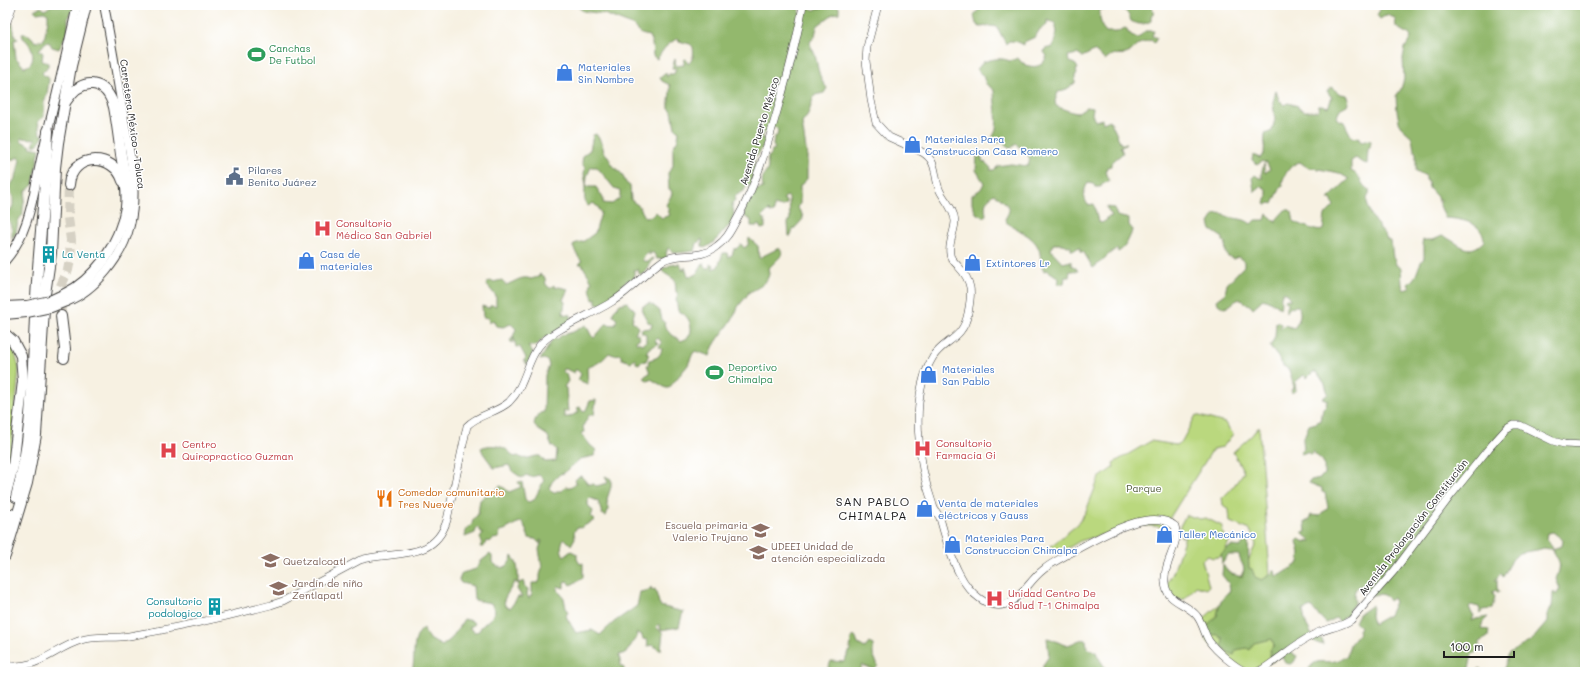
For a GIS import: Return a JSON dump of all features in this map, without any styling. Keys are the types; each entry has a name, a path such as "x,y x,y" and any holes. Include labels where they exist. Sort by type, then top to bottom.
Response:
{"highway":[{"path":"5,556 27,483 36,435 45,294 51,253 55,168 63,106 86,5"},
{"path":"5,307 27,309 50,301 65,298 71,291 90,276 111,250 122,223 126,206 126,188 111,96 105,88 98,85 89,84 80,86 71,92 63,106"},
{"path":"5,533 21,478 27,442 39,252 46,186 48,131"},
{"path":"69,185 72,172 79,165 89,161 100,160 109,163 117,169 126,188"},
{"path":"61,316 65,349 64,358"},
{"path":"5,334 12,341 21,356 23,381 13,466 5,497"}],"main road":[{"path":"5,27 13,5"},
{"path":"5,261 22,234 31,208 77,5"},
{"name":"Carretera México - Toluca","path":"65,298 74,298 90,287 104,273 118,254 130,225 133,206 133,180 128,145 104,5"},
{"name":"Avenida Puerto México","path":"5,665 16,667 33,664 69,645 91,637 127,636 271,605 283,601 360,560 372,556 411,553 426,547 433,542 440,534 447,520 467,426 478,418 504,405 511,399 520,386 531,360 540,345 566,327 613,301 662,261 706,253 711,251 726,238 745,205 758,174 798,37 803,5"},
{"path":"878,5 867,47 866,61 871,100 876,123 889,137 926,154 933,162 939,190 953,212 955,219 949,248 950,257 967,276 970,287 971,296 968,314 963,330 933,357 925,375 920,398 920,446 928,489 933,508 937,511 940,518 960,575 978,598 995,606 1004,605 1018,596 1044,569 1085,545 1134,523 1149,520 1165,520 1175,526 1177,533 1166,567 1164,581 1167,593 1174,601 1187,608 1197,616 1210,642 1239,669 1247,672"},
{"path":"5,315 27,309"},
{"name":"Avenida Prolongación Constitución","path":"1258,672 1292,647 1314,634 1342,625 1351,620 1394,571 1489,448 1509,427 1520,424 1564,444 1585,444"}],"green space":[{"path":"52,5 76,5 68,17 68,31 59,49 52,47 50,43 46,42 39,50 43,53 42,61 48,63 48,66 42,73 49,79 47,95 44,102 44,117 38,121 40,134 44,135 37,145 33,145 36,139 21,138 21,141 31,146 30,147 40,149 33,185 26,191 23,215 20,217 16,233 12,238 12,230 8,218 5,217 5,208 11,210 13,205 13,198 9,187 16,177 20,160 18,157 9,160 11,145 9,134 5,136 5,33 10,29 12,21 15,36 18,39 14,40 16,58 24,67 29,65 33,58 31,49 29,44 23,38 22,34 27,34 33,38 35,42 44,40 48,14 44,12 37,13 34,10 41,7 45,10"},
{"path":"576,5 798,5 800,14 803,14 809,7 814,10 829,5 837,5 839,7 839,13 833,14 817,26 815,36 810,42 811,49 813,49 815,54 819,74 827,88 824,93 815,95 808,115 802,123 807,156 807,179 800,186 800,204 797,207 802,214 803,219 793,230 791,236 789,236 789,198 787,196 783,199 787,204 782,207 774,205 774,212 770,213 769,210 762,217 765,219 765,228 761,229 759,225 751,226 751,220 744,216 745,203 750,201 752,187 756,190 763,188 762,180 768,167 768,157 771,155 772,150 775,149 773,145 774,137 777,136 778,130 775,127 765,131 762,137 767,140 757,156 752,156 751,163 753,165 755,159 755,165 752,185 749,185 748,187 746,186 744,191 735,196 735,200 732,203 734,214 732,223 716,240 704,248 702,246 702,239 697,243 695,251 676,253 668,248 666,254 668,258 657,259 653,252 649,255 649,250 642,260 647,262 652,258 654,259 651,261 644,274 639,274 638,269 634,270 634,282 628,280 622,285 625,289 605,303 603,302 601,305 596,303 596,298 593,300 590,288 592,282 582,264 579,264 582,261 573,247 574,244 584,241 595,233 601,213 598,207 593,203 588,206 586,204 585,186 596,187 603,198 603,203 612,204 620,198 620,190 614,188 597,167 591,167 587,176 586,185 584,174 585,168 582,163 583,155 590,150 593,135 596,134 602,143 604,153 608,156 612,165 622,174 626,183 630,186 631,200 639,206 645,217 652,216 656,212 662,218 670,215 668,211 670,210 666,205 672,194 671,190 669,189 668,173 673,166 673,147 678,139 679,131 675,128 672,111 669,108 670,85 662,81 660,78 666,73 667,77 669,74 674,74 676,68 672,68 675,59 676,66 684,65 684,60 686,59 688,64 693,56 693,47 690,44 679,41 678,38 666,47 657,59 653,56 652,43 649,36 641,34 632,25 604,14 583,11"},
{"path":"983,5 1152,5 1153,7 1151,8 1154,12 1151,16 1151,21 1143,24 1131,21 1125,11 1114,6 1112,8 1105,6 1106,9 1101,9 1099,13 1102,27 1106,32 1117,32 1125,28 1131,36 1138,38 1145,31 1154,31 1152,36 1157,38 1154,43 1151,40 1142,43 1126,54 1113,55 1105,60 1094,51 1082,57 1077,54 1068,56 1069,61 1076,65 1078,69 1076,70 1077,74 1075,75 1075,83 1064,91 1058,92 1055,101 1056,106 1077,113 1086,107 1093,108 1092,114 1095,121 1102,119 1103,123 1110,120 1121,144 1126,144 1124,146 1120,146 1123,153 1111,163 1111,166 1107,167 1106,171 1109,181 1100,187 1096,187 1093,184 1088,183 1084,191 1085,200 1088,205 1094,204 1098,222 1102,223 1108,219 1106,218 1112,216 1106,207 1114,208 1117,216 1129,219 1129,225 1133,230 1123,248 1118,252 1117,249 1108,255 1093,268 1083,251 1081,253 1080,248 1071,250 1071,247 1062,244 1053,244 1051,250 1063,263 1071,261 1071,265 1078,271 1070,271 1069,277 1065,277 1064,283 1058,285 1059,278 1047,270 1044,271 1036,243 1006,222 1005,219 1009,212 1009,208 1003,201 994,194 986,202 986,215 983,217 976,213 972,204 972,195 981,189 984,183 976,170 977,156 974,154 982,157 982,161 991,168 990,170 994,170 998,166 1011,164 1028,166 1030,159 1026,152 1016,144 1010,149 1002,141 996,143 991,141 996,131 994,90 986,84 983,76 976,69 983,62 996,59 1010,61 1018,58 1025,65 1038,66 1047,56 1044,52 1045,49 1053,47 1057,32 1055,23 1047,20 1047,25 1040,29 1035,37 1024,42 1024,45 1012,41 1009,41 1006,44 997,27 980,27 976,24 974,15"},
{"path":"1378,5 1585,5 1585,672 1503,672 1509,653 1531,641 1548,621 1548,613 1552,607 1553,593 1554,592 1556,595 1560,589 1556,579 1559,570 1559,563 1552,549 1562,546 1563,540 1553,532 1547,533 1546,539 1553,547 1550,549 1544,548 1519,553 1512,560 1503,577 1501,573 1495,580 1497,580 1497,588 1499,591 1498,593 1496,590 1492,592 1495,597 1492,609 1483,610 1481,614 1479,607 1471,605 1469,607 1474,615 1472,621 1488,617 1483,622 1481,629 1489,630 1488,637 1480,642 1478,650 1472,654 1469,669 1475,671 1480,668 1481,672 1307,672 1316,662 1330,662 1340,660 1347,656 1350,644 1359,633 1358,630 1360,627 1355,622 1359,614 1372,605 1371,616 1373,624 1389,615 1395,602 1393,598 1389,601 1382,595 1372,595 1363,585 1356,589 1354,594 1355,602 1349,610 1348,615 1343,618 1341,623 1336,618 1326,623 1311,607 1303,610 1305,622 1313,637 1322,639 1323,645 1313,640 1303,640 1289,652 1297,656 1294,662 1290,664 1285,663 1282,657 1270,656 1270,650 1274,645 1272,639 1254,643 1249,650 1247,648 1236,650 1234,655 1222,648 1223,638 1219,637 1220,635 1204,634 1207,626 1217,616 1219,605 1230,591 1229,584 1222,575 1223,565 1232,574 1242,577 1244,570 1239,555 1228,555 1222,564 1221,554 1231,546 1240,547 1245,541 1248,541 1249,568 1252,569 1255,577 1262,580 1274,571 1276,576 1281,575 1299,563 1300,553 1297,541 1299,539 1306,542 1311,541 1302,533 1306,532 1305,522 1309,520 1311,515 1320,516 1328,507 1325,493 1322,492 1322,488 1309,483 1311,480 1320,478 1324,474 1324,465 1322,460 1312,451 1311,455 1307,452 1301,454 1301,451 1304,449 1303,440 1309,425 1321,421 1323,408 1327,405 1326,402 1328,401 1323,398 1328,394 1325,384 1317,372 1313,372 1307,378 1304,375 1295,382 1296,390 1292,393 1291,390 1294,387 1289,370 1281,364 1278,357 1270,347 1275,337 1276,322 1281,324 1280,329 1284,325 1294,328 1299,320 1300,314 1298,306 1293,308 1291,307 1286,312 1286,306 1289,304 1285,301 1286,299 1290,300 1288,294 1283,292 1281,296 1280,308 1263,299 1253,308 1246,304 1242,299 1239,299 1224,308 1218,304 1217,300 1225,294 1227,284 1244,266 1244,261 1238,257 1234,259 1228,257 1223,238 1211,230 1209,223 1215,214 1222,213 1229,217 1244,220 1251,224 1255,220 1265,220 1267,214 1276,223 1276,220 1285,210 1290,210 1292,212 1294,222 1320,231 1323,230 1325,215 1334,206 1331,199 1328,199 1349,179 1339,173 1309,168 1300,162 1290,167 1286,173 1282,183 1284,185 1281,186 1273,204 1265,204 1267,190 1262,186 1255,192 1252,178 1255,175 1259,178 1263,178 1261,175 1264,164 1265,173 1270,169 1266,162 1265,163 1262,161 1257,165 1252,160 1253,155 1260,158 1264,154 1265,134 1272,131 1275,119 1273,102 1276,91 1279,100 1284,105 1288,103 1298,106 1298,108 1304,111 1317,111 1320,108 1318,106 1322,105 1328,107 1332,98 1327,91 1332,87 1341,94 1347,95 1349,99 1347,105 1340,110 1337,119 1344,122 1352,138 1359,137 1359,140 1362,142 1368,140 1371,141 1368,149 1367,164 1356,158 1351,161 1351,171 1357,175 1369,190 1367,201 1369,209 1375,223 1380,228 1387,240 1391,241 1393,258 1396,265 1401,268 1402,285 1404,290 1410,288 1408,284 1412,281 1424,258 1424,246 1422,245 1423,240 1433,240 1442,236 1468,249 1473,249 1484,241 1480,230 1470,223 1458,219 1445,218 1439,203 1442,201 1439,200 1438,202 1437,197 1429,188 1426,176 1416,171 1416,153 1414,150 1412,137 1400,126 1396,96 1401,89 1404,79 1403,58 1405,48 1411,38 1409,33 1406,33 1396,27 1395,18 1387,15 1386,17 1385,16 1380,19 1377,15 1380,10"},
{"path":"749,238 758,246 759,258 779,248 782,252 781,256 768,269 769,273 767,280 756,289 749,292 739,305 732,319 711,351 710,356 696,351 693,353 688,365 669,388 666,388 651,379 647,380 643,377 650,373 647,365 650,365 648,363 649,360 658,357 661,352 662,349 659,347 662,343 658,338 655,341 658,344 649,348 646,353 649,354 646,361 640,362 639,364 636,363 636,359 633,359 631,362 622,359 620,354 614,355 609,353 599,362 587,368 588,384 578,380 581,374 577,370 575,370 574,373 566,369 563,369 562,371 566,374 568,381 564,387 566,388 568,413 564,410 564,417 569,417 579,412 577,408 580,407 582,411 585,412 590,401 596,400 594,415 589,415 583,426 584,432 581,433 596,450 594,456 580,459 564,473 560,474 552,482 549,488 553,493 562,491 565,487 570,487 577,483 575,480 581,476 588,484 594,484 596,486 608,483 605,476 611,479 611,487 607,499 608,510 606,516 602,514 598,501 590,498 588,500 588,505 593,511 591,517 595,520 580,528 577,527 574,532 575,538 571,545 564,538 562,542 561,549 564,556 571,551 577,554 577,559 580,564 583,563 583,578 571,585 567,581 564,582 564,588 558,586 557,589 564,598 568,613 566,615 567,618 576,633 592,630 600,635 614,622 637,606 640,592 649,590 651,587 652,590 655,589 660,606 684,612 679,627 661,630 659,624 656,627 663,633 661,650 653,645 648,646 647,640 643,639 641,634 636,633 637,637 629,649 619,655 624,672 412,672 415,643 420,632 424,628 428,637 442,646 451,639 464,619 472,621 475,624 469,628 475,632 479,631 481,627 492,617 495,611 491,603 474,600 473,586 461,583 459,580 462,573 476,569 481,561 490,554 492,556 492,562 503,568 505,566 506,567 512,556 517,565 518,583 517,584 515,581 504,600 505,606 510,608 518,597 522,597 517,589 519,583 524,581 524,586 528,589 527,595 529,598 532,594 532,583 538,583 540,580 542,568 539,549 542,541 540,540 540,544 535,539 529,538 523,522 517,523 500,531 499,538 493,539 490,542 486,541 484,547 480,547 482,542 480,538 483,534 477,527 475,533 465,537 466,530 478,514 480,500 484,496 491,494 500,486 509,492 521,487 518,482 522,482 525,499 528,502 534,500 544,480 539,475 531,477 526,475 522,478 512,471 509,465 494,468 481,448 487,446 498,446 504,448 514,457 518,456 521,458 526,458 540,456 545,462 556,461 557,450 551,445 548,436 537,429 534,424 540,413 544,412 545,375 549,366 545,359 540,360 553,339 545,337 536,346 528,346 533,353 527,365 525,361 523,361 526,358 520,347 516,347 514,338 512,343 510,341 516,329 511,324 503,327 496,326 493,320 489,323 488,318 483,317 482,306 489,308 491,305 496,306 496,296 486,284 490,281 493,282 502,280 506,285 522,278 531,279 538,277 540,274 545,278 546,285 550,288 554,285 555,288 559,287 568,289 563,300 565,302 563,314 571,315 571,322 556,332 554,338 556,340 562,335 573,332 586,325 594,338 606,324 615,325 617,319 613,315 614,310 620,304 627,302 635,310 632,321 638,328 635,333 639,335 640,338 636,341 637,344 639,342 641,344 646,342 646,334 641,332 641,329 651,328 652,324 648,322 642,311 643,306 650,303 660,311 662,320 665,322 664,325 671,334 681,341 688,337 691,332 691,325 687,317 678,311 676,299 678,294 676,292 675,280 663,272 662,269 678,263 683,271 685,267 688,276 696,275 703,263 705,268 710,268 710,264 714,265 712,269 718,267 723,253 727,253 728,257 732,255 734,249 741,244 744,248 748,245"},
{"path":"5,338 13,346 19,368 11,458 5,484"},
{"name":"Parque","path":"1196,415 1225,423 1233,434 1223,447 1213,449 1164,527 1137,525 1080,541 1065,550 1052,550 1051,546 1078,524 1086,511 1099,478 1114,467 1113,463 1151,441 1176,445 1182,441"},
{"path":"1259,426 1274,628 1274,661 1245,672 1238,672 1207,641 1201,623 1203,619 1222,602 1240,578 1256,544 1250,530 1230,522 1229,510 1223,505 1222,498 1244,472 1233,452 1252,435"},
{"path":"1186,515 1200,519 1206,518 1222,526 1223,535 1230,539 1223,556 1213,558 1208,556 1202,560 1209,586 1206,589 1196,586 1185,599 1172,600 1166,585 1173,573 1185,536 1181,537 1180,526"},
{"path":"855,636 858,644 865,648 869,643 873,645 873,654 878,666 874,670 862,665 860,671 862,672 827,672 831,661 844,662 850,650 851,638"},
{"path":"1047,638 1066,645 1080,640 1086,640 1087,648 1096,652 1105,669 1111,672 1043,672 1043,665 1049,656"}],"tunnel":[{"path":"61,316 60,288 68,270 70,260 71,240 68,218 69,185"}],"place":[{"name":"Canchas De Futbol","path":"256,54"},
{"name":"Materiales Sin Nombre","path":"565,73"},
{"name":"Materiales Para Construccion Casa Romero","path":"912,145"},
{"name":"Pilares Benito Juárez","path":"235,176"},
{"name":"Consultorio Médico San Gabriel","path":"323,229"},
{"name":"La Venta","path":"49,254"},
{"name":"Casa de materiales","path":"307,260"},
{"name":"Extintores Lr","path":"973,263"},
{"name":"Deportivo Chimalpa","path":"715,373"},
{"name":"Materiales San Pablo","path":"929,375"},
{"name":"Consultorio Farmacia Gi","path":"923,449"},
{"name":"Centro Quiropractico Guzman","path":"169,450"},
{"name":"Comedor comunitario Tres Nueve","path":"385,498"},
{"name":"Venta de materiales eléctricos y Gauss","path":"925,509"},
{"name":"Escuela primaria Valerio Trujano","path":"761,531"},
{"name":"Taller Mecánico","path":"1165,534"},
{"name":"Materiales Para Construccion Chimalpa","path":"952,544"},
{"name":"UDEEI Unidad de atención especializada","path":"758,552"},
{"name":"Quetzalcoatl","path":"270,561"},
{"name":"Jardín de niño Zentlapatl","path":"279,589"},
{"name":"Unidad Centro De Salud T-1 Chimalpa","path":"995,599"},
{"name":"Consultorio podologico","path":"215,607"}],"district":[{"name":"SAN PABLO CHIMALPA","path":"873,508"}]}
